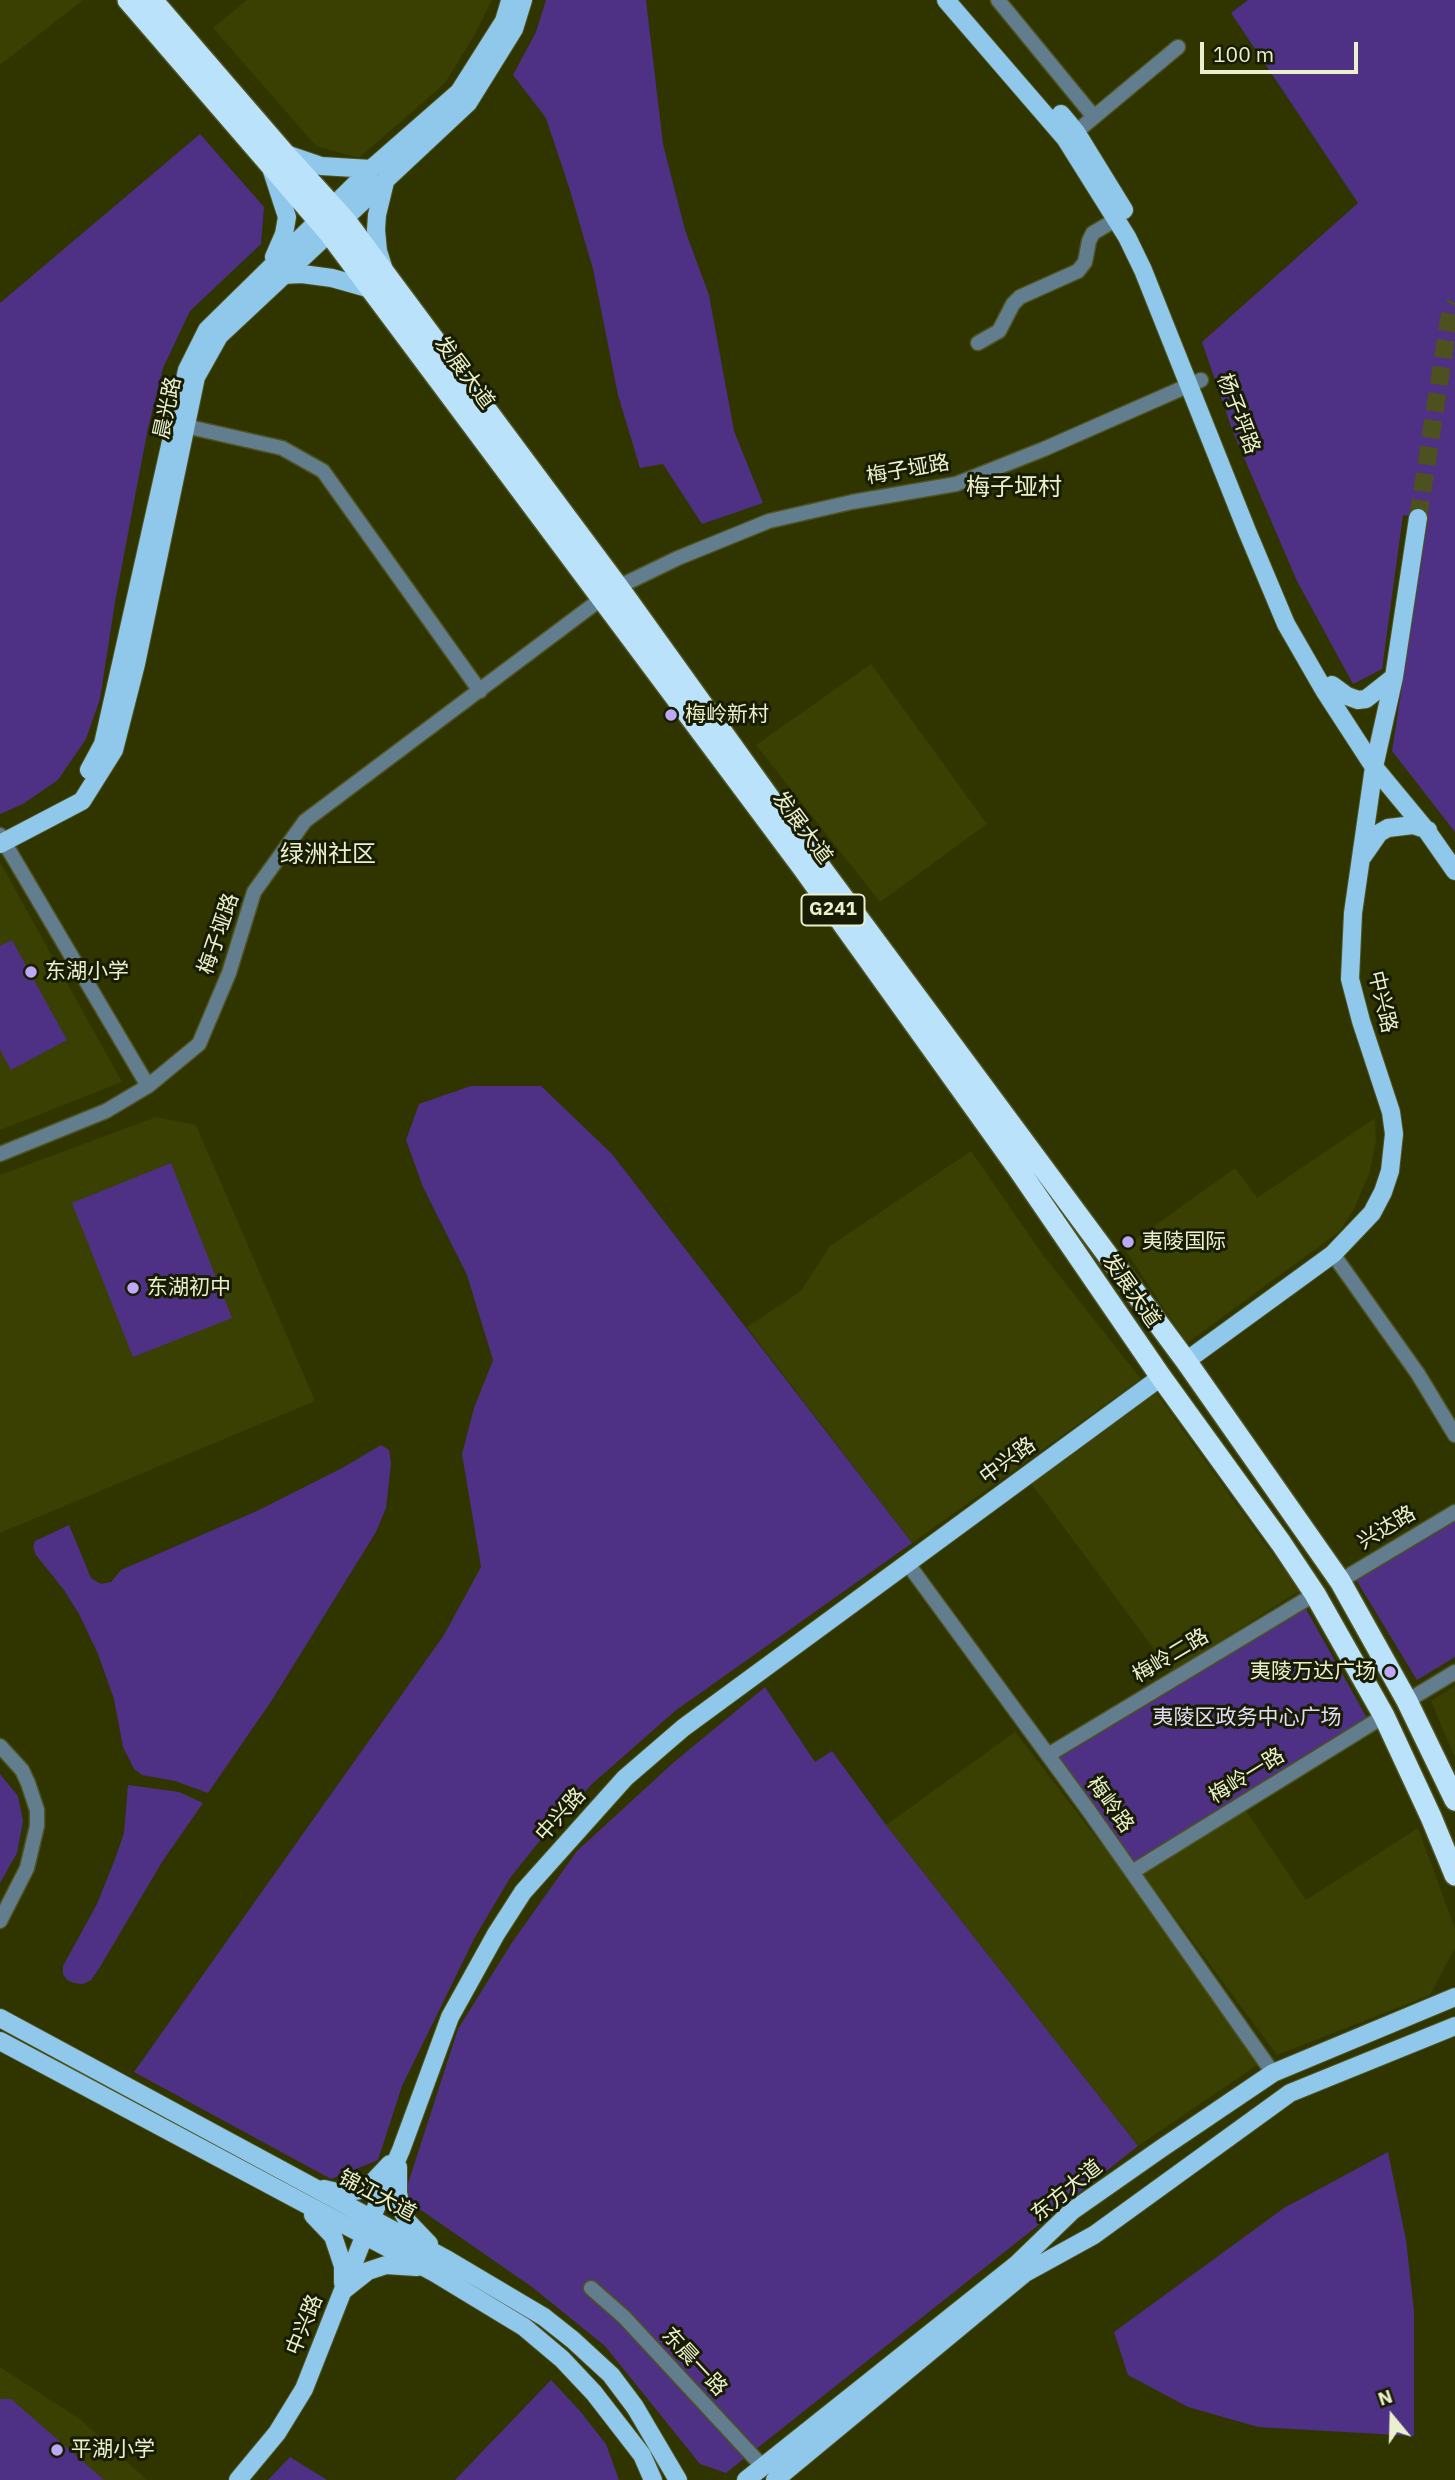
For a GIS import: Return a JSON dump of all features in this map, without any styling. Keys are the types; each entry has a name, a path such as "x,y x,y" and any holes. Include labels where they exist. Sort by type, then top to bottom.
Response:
{"highway":[{"name":"发展大道","path":"128,0 331,220 610,593 773,803 1186,1361 1340,1581 1407,1701 1455,1800"},
{"name":"发展大道","path":"152,0 276,159"},
{"name":"发展大道","path":"610,593 1017,1167 1161,1377 1282,1543 1315,1594 1384,1716 1455,1875"}],"main road":[{"name":"晨光路","path":"331,220 371,169 459,92 504,21 510,0"},
{"name":"晨光路","path":"1,838 82,801 114,750 136,664 180,425 196,377 219,336 275,272 331,220 385,182 468,103 514,29 523,0"},
{"path":"946,0 1065,138 1117,219 1196,382 1247,531 1286,624 1324,690 1376,760"},
{"name":"杨子坪路","path":"962,0 1076,132 1110,186 1154,266 1196,382 1294,617 1376,760 1455,856"},
{"path":"371,169 341,169 276,159 286,216 275,272 354,283 378,281 377,215 385,182"},
{"name":"中兴路","path":"1186,1361 1332,1254 1372,1213 1383,1192 1393,1154 1394,1134 1391,1112 1350,979 1353,913 1376,760 1394,677 1418,518"},
{"path":"1332,685 1347,696 1358,700 1366,699 1394,677"},
{"path":"1360,860 1379,832 1388,828 1413,825 1430,828"},
{"name":"杨子坪路","path":"1430,828 1455,871"},
{"name":"中兴路","path":"239,2480 277,2433 304,2389 401,2150 450,2017 496,1934 523,1892 625,1778 683,1728 1161,1377"},
{"path":"1427,2008 1455,1987"},
{"name":"东方大道","path":"746,2480 769,2473 1021,2268 1072,2211 1273,2073 1455,1997"},
{"path":"1021,2268 1280,2080 1455,2007"},
{"path":"1021,2268 1284,2087 1455,2017"},
{"name":"锦江大道","path":"0,2018 371,2219 441,2266 562,2359 594,2393 642,2455 653,2480"},
{"name":"东方大道","path":"1021,2268 1094,2235 1290,2094 1455,2026"},
{"path":"1429,2036 1455,2038"},
{"name":"锦江大道","path":"0,2041 364,2236 441,2266 544,2317 611,2375 635,2407 678,2480"},
{"path":"309,2186 341,2193 360,2190 385,2171 401,2150"},
{"path":"401,2150 397,2174 402,2211 441,2266"},
{"path":"298,2201 333,2236 343,2266 344,2290"},
{"path":"344,2290 368,2271 386,2265 441,2266"}],"street":[{"path":"998,0 1094,117"},
{"path":"1076,132 1178,47"},
{"path":"978,343 999,331 1013,304 1020,297 1077,271 1085,262 1093,233 1117,219"},
{"name":"梅子垭路","path":"0,1154 106,1111 148,1086 199,1044 229,973 254,892 305,821 610,593 678,558 769,521 852,502 956,484 1044,449 1196,382"},
{"path":"180,425 282,448 323,471 480,691"},
{"path":"1,838 148,1086"},
{"path":"1332,1254 1418,1374 1455,1435"},
{"name":"兴达路","path":"1340,1581 1455,1511"},
{"name":"梅岭路","path":"908,1564 1132,1872 1273,2073"},
{"name":"梅岭二路","path":"1048,1755 1315,1594"},
{"path":"1407,1701 1455,1672"},
{"name":"梅岭一路","path":"1132,1872 1384,1716"},
{"path":"0,1746 22,1770 37,1810 37,1826 27,1868 0,1921"},
{"name":"东晨一路","path":"591,2288 624,2317 769,2473"}],"shaded area":[{"path":"0,0 83,0 0,65"},
{"path":"247,0 492,0 445,83 359,158 316,146 213,28"},
{"path":"871,664 987,824 880,902 756,745"},
{"name":"东湖小学","path":"0,862 122,1082 0,1130"},
{"name":"东湖初中","path":"156,1117 196,1125 315,1401 0,1533 0,1175"},
{"path":"1375,1118 1376,1142 1369,1174 1354,1209 1340,1231 1187,1343 1124,1248 1235,1168 1257,1198"},
{"path":"971,1151 1043,1255 1141,1379 912,1543 747,1327 801,1291 830,1246"},
{"path":"1156,1393 1299,1591 1171,1672 1031,1483"},
{"name":"夷陵万达广场","path":"1455,1686 1455,1758 1431,1701"},
{"path":"1015,1732 1146,1902 1260,2063 1138,2146 886,1825"},
{"path":"1245,1809 1306,1900 1418,1828 1455,1929 1455,1948 1430,1995 1277,2055 1143,1874"},
{"name":"平湖小学","path":"0,2367 81,2420 147,2480 0,2480"}],"green space":[{"path":"546,0 646,0 663,144 685,230 709,295 734,431 763,503 702,524 663,464 640,468 618,395 593,269 569,187 546,118 513,75 536,32"},
{"path":"1248,0 1455,0 1455,832 1392,751 1428,518 1403,515 1382,669 1353,684 1297,581 1233,432 1202,342 1358,203 1231,13"},
{"path":"200,134 264,207 261,244 190,311 163,368 148,428 115,602 100,699 86,739 58,780 23,804 0,814 0,303"},
{"path":"12,940 67,1040 11,1070 0,1050 0,946"},
{"path":"471,1086 541,1086 612,1154 912,1543 675,1711 592,1784 550,1828 510,1878 475,1937 402,2086 378,2160 331,2179 134,2072 444,1635 481,1567 462,1454 474,1408 493,1360 467,1275 423,1187 406,1140 419,1104"},
{"path":"171,1163 232,1318 133,1357 72,1203"},
{"path":"381,1445 389,1450 391,1463 386,1508 376,1532 272,1700 208,1793 175,1781 142,1775 134,1769 123,1747 114,1699 98,1654 64,1590 36,1555 33,1547 35,1541 69,1525 91,1578 101,1584 111,1582 121,1570 257,1511"},
{"path":"1455,1518 1455,1657 1417,1680 1355,1578"},
{"name":"夷陵区政务中心广场","path":"1306,1609 1368,1720 1134,1863 1057,1759"},
{"path":"765,1687 815,1762 832,1751 886,1825 1138,2146 726,2473 700,2464 605,2346 532,2287 421,2210 402,2202 458,2029 511,1944 577,1851 673,1763"},
{"path":"0,1774 18,1796 23,1821 17,1853 0,1883"},
{"path":"128,1785 179,1792 203,1803 162,1862 91,1980 83,1984 74,1983 67,1980 63,1974 63,1966 97,1904 115,1859 124,1833"},
{"path":"1388,2152 1406,2240 1414,2312 1414,2436 1258,2427 1188,2407 1128,2375 1114,2332 1284,2208"},
{"path":"551,2380 606,2444 619,2480 455,2480"},
{"path":"0,2399 11,2399 104,2480 0,2480"},
{"path":"290,2457 327,2480 268,2480"}],"tunnel":[{"path":"1418,518 1450,313 1455,303"}],"place":[{"name":"梅岭新村","path":"671,715"},
{"name":"东湖小学","path":"31,972"},
{"name":"夷陵国际","path":"1128,1242"},
{"name":"东湖初中","path":"133,1288"},
{"name":"夷陵万达广场","path":"1390,1672"},
{"name":"平湖小学","path":"57,2450"}],"district":[{"name":"梅子垭村","path":"1014,488"},
{"name":"绿洲社区","path":"328,855"}]}
